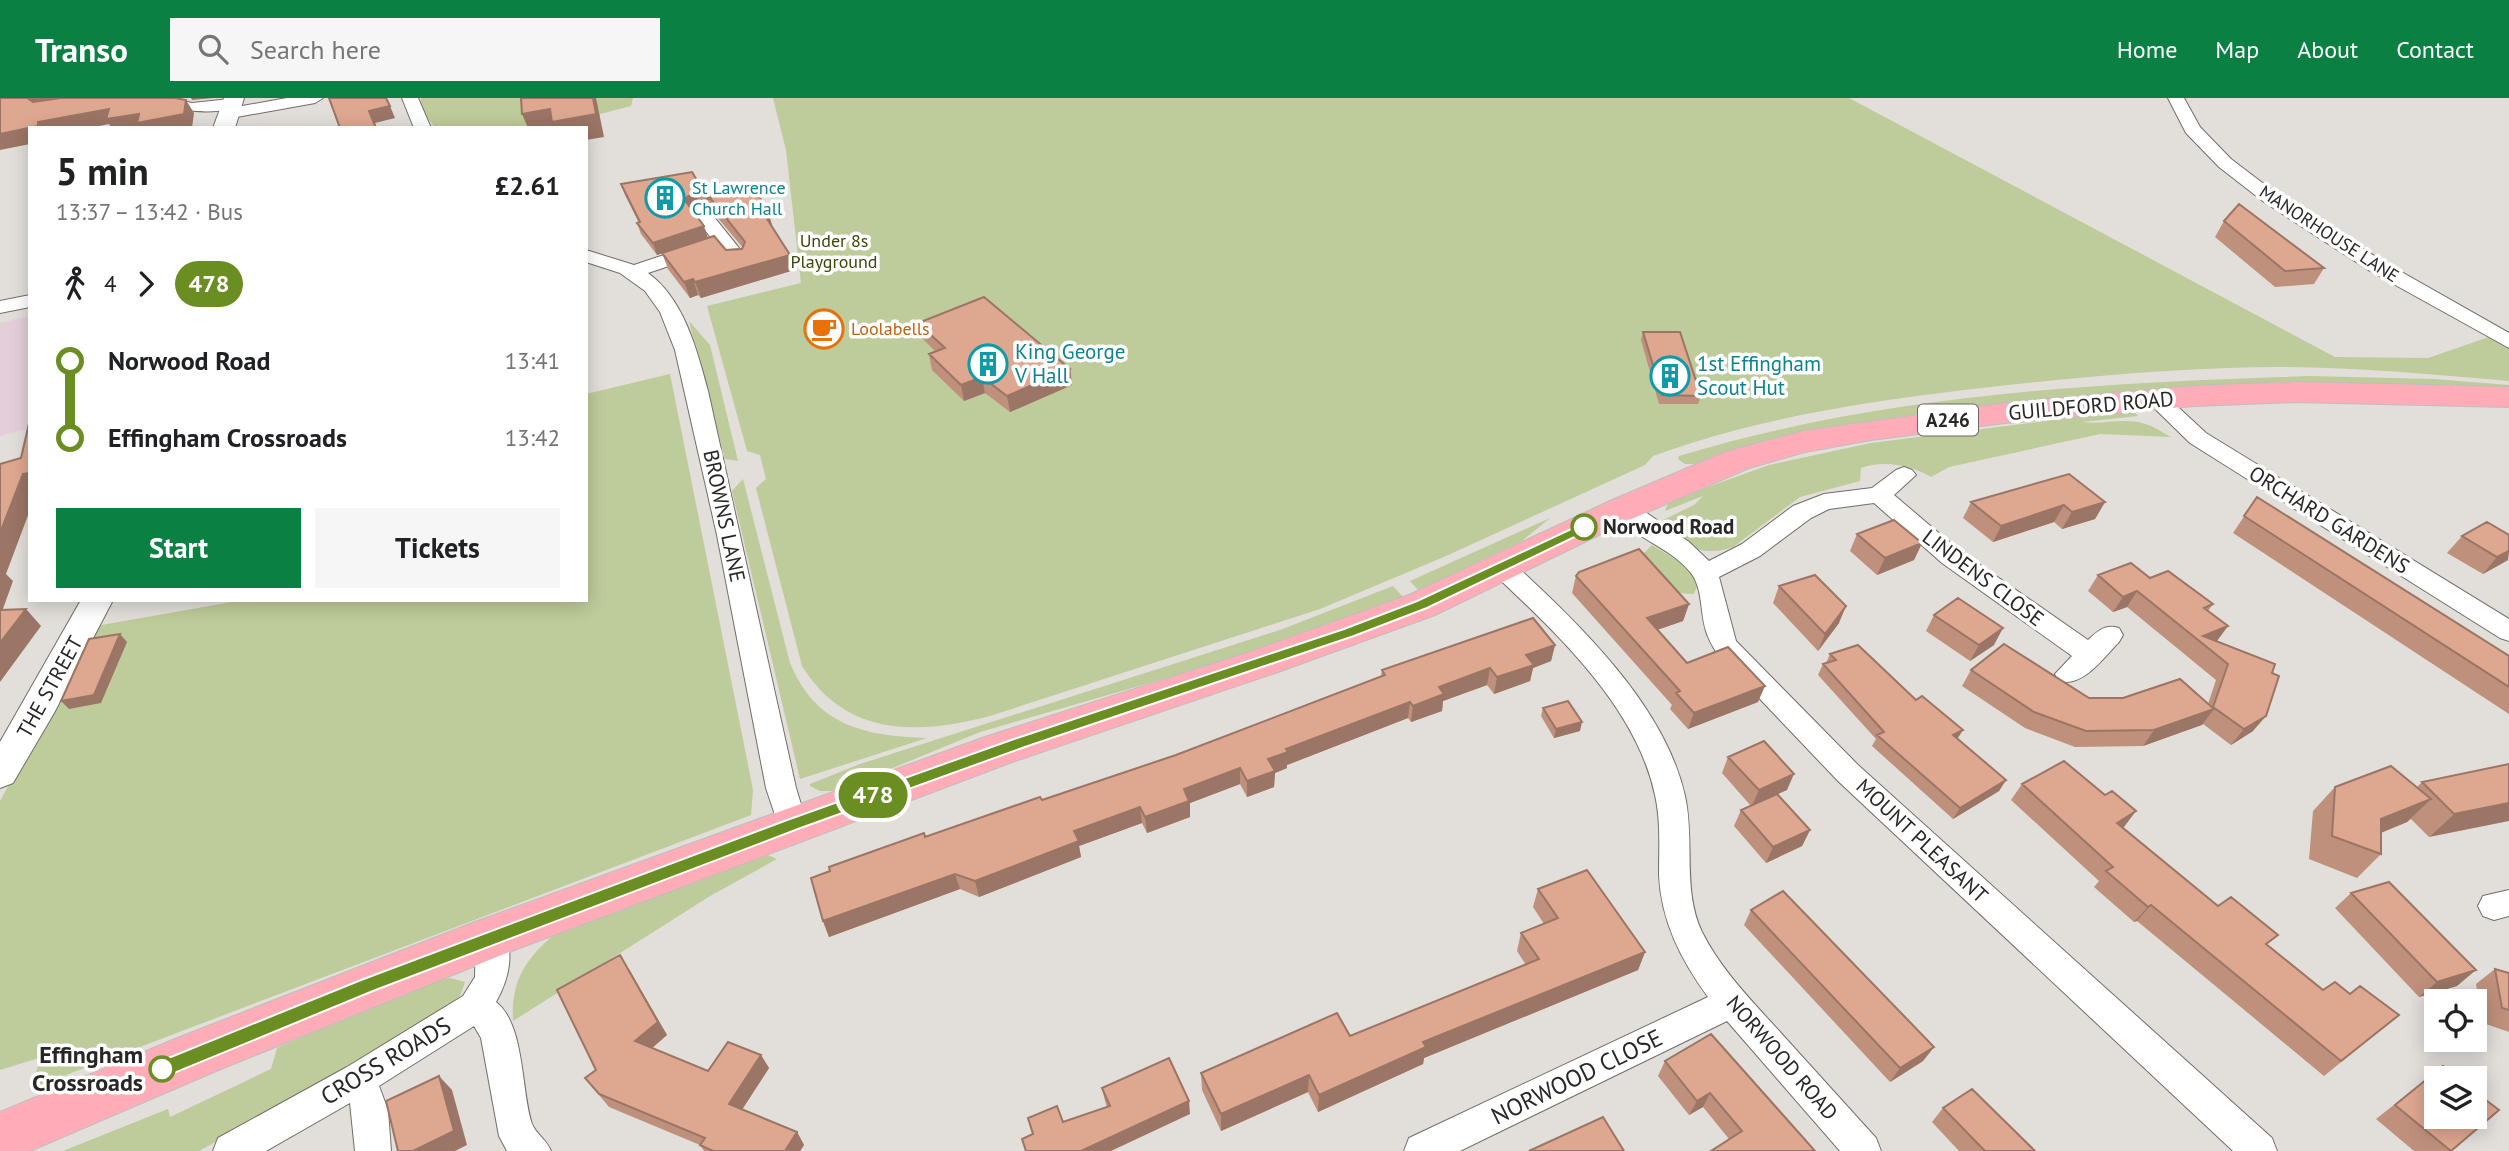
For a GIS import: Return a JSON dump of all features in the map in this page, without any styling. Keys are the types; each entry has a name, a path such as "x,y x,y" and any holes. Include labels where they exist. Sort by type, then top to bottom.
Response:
{"main road":[{"name":"GUILDFORD ROAD","path":"0,1138 198,1054 492,937 792,824 1019,743 1349,633 1422,605 1623,509 1737,460 1802,442 1966,418 2157,400 2297,392 2509,397"}],"street":[{"path":"151,98 192,108 231,110 315,98"},
{"path":"410,98 422,126"},
{"name":"MANORHOUSE LANE","path":"2176,98 2179,111 2189,125 2232,169 2323,234 2509,342"},
{"path":"699,211 738,259"},
{"path":"633,272 722,242"},
{"name":"BROWNS LANE","path":"588,257 633,272 657,292 665,303 691,367 781,788 792,824"},
{"path":"0,307 28,301"},
{"name":"ORCHARD GARDENS","path":"2157,400 2198,438 2509,631"},
{"path":"1704,574 1751,550 1813,507 1838,499 1879,495 1904,475"},
{"name":"LINDENS CLOSE","path":"1879,495 1951,557 2090,655"},
{"name":"MOUNT PLEASANT","path":"1623,509 1688,556 1704,574 1712,592 1717,632 1727,648 1848,773 2259,1151"},
{"name":"NORWOOD ROAD","path":"1502,567 1527,590 1623,697 1656,749 1671,796 1676,894 1684,928 1732,1002 1863,1151"},
{"name":"THE STREET","path":"0,773 42,705 96,602"},
{"path":"2069,674 2110,635"},
{"name":"CROSS ROADS","path":"231,1151 359,1079 475,1007 491,980 494,953 492,937"},
{"name":"NORWOOD CLOSE","path":"1422,1151 1732,1002"},
{"path":"475,1007 488,1016 498,1037 517,1136 533,1151"},
{"path":"359,1079 370,1110 373,1151"}],"shaded area":[{"path":"28,316 28,429 0,436 0,323"}],"green space":[{"path":"421,98 633,98 631,106 600,114 600,117 548,126 434,126 421,108"},
{"name":"Under 8s Playground","path":"773,98 1849,98 2335,357 2428,358 2489,337 2509,348 2509,381 2333,368 2195,369 1964,390 1768,422 1653,456 1645,465 1446,556 1320,609 990,716 936,726 885,725 862,718 840,706 820,689 802,666 756,488 766,479 760,455 747,451 707,306 801,283 786,150"},
{"path":"689,321 710,345 738,461 725,459"},
{"path":"670,374 753,790 751,815 29,1089 42,1057 0,1070 0,801 96,626 232,602 588,602 588,394"},
{"path":"2309,376 2434,379 2509,385 2509,389 2367,384 2114,394 1952,409 1846,426 1696,464 1685,464 1678,459 1679,456 1756,435 1912,405 2070,388"},
{"path":"2118,412 2135,413 2138,416 2082,422 2138,422 2152,426 2171,437 2100,434 1949,467 1931,477 1915,469 1897,465 1878,464 1861,468 1860,481 1800,497 1733,547 1722,550 1702,550 1683,543 1663,520 1694,505 1703,496 1665,511 1669,501 1769,465 1871,443"},
{"path":"743,479 790,663 801,684 828,714 845,723 883,734 927,738 800,779 732,491"},
{"path":"1550,518 1522,541 1419,591 1410,581"},
{"path":"1652,545 1690,568 1699,581 1694,594 1676,593 1643,554"},
{"path":"1393,586 1404,598 1219,663 980,732 837,791 820,791 810,786 860,764 1280,630"},
{"path":"763,853 777,859 710,896 513,1021 515,994 522,972 555,934"},
{"path":"450,978 465,982 460,996 420,1029 199,1151 63,1151 168,1109 170,1117 271,1069 277,1048 423,983"}],"building":[{"path":"0,98 27,98 33,102 61,98 186,100 184,114 137,123 139,114 106,119 109,109 38,122 38,126 0,134"},
{"path":"329,98 386,98 390,106 369,111 375,126 339,126"},
{"path":"521,98 593,98 596,114 552,122 550,109 522,114"},
{"path":"692,172 709,200 696,191 684,199 704,226 653,243 637,223 640,222 621,184"},
{"path":"751,185 768,210 762,211 790,255 695,282 693,279 684,282 662,253 714,236 726,250 742,249 745,242 708,195"},
{"path":"2239,204 2324,268 2285,271 2224,221"},
{"name":"King George V Hall","path":"984,297 1070,369 1007,396 982,377 961,385 929,354 945,348 918,323"},
{"name":"1st Effingham Scout Hut","path":"1643,332 1680,332 1701,396 1662,395"},
{"path":"28,428 28,473 23,474 0,533 0,464 21,458"},
{"path":"2069,474 2105,502 2072,512 2064,505 2001,526 1971,502"},
{"path":"2257,497 2509,656 2509,687 2244,516"},
{"path":"1894,520 1922,543 1885,558 1857,534"},
{"path":"2487,522 2509,535 2509,551 2497,557 2462,536"},
{"path":"1639,549 1689,604 1647,618 1687,663 1728,647 1765,686 1694,713 1676,693 1680,691 1576,576 1579,572"},
{"path":"2131,563 2150,578 2168,571 2213,604 2204,608 2228,626 2203,636 2275,664 2272,673 2279,676 2266,716 2244,729 2213,707 2228,664 2137,591 2123,597 2098,575"},
{"path":"1815,575 1846,606 1825,634 1779,586"},
{"path":"1958,598 2003,628 1979,645 1934,615"},
{"path":"26,609 0,643 0,610"},
{"path":"1533,618 1555,645 1526,655 1534,665 1497,677 1490,668 1439,687 1444,694 1413,706 1410,702 1286,749 1288,752 1268,759 1275,771 1247,781 1240,768 1184,789 1189,801 1145,817 1140,807 1074,831 1079,841 975,881 955,874 823,921 811,878 830,871 829,867 924,833 925,837 1040,797 1042,800 1176,755 1385,675 1382,670"},
{"path":"120,634 94,695 61,701 89,639"},
{"path":"2004,644 2089,698 2123,698 2180,679 2214,709 2154,730 2086,731 2034,712 1971,670"},
{"path":"1858,645 1916,700 1922,696 1963,730 1953,735 2006,780 1960,808 1877,735 1884,732 1823,664 1836,660 1830,654"},
{"path":"1568,701 1582,722 1556,729 1543,708"},
{"path":"1764,741 1794,774 1759,790 1728,757"},
{"path":"2064,761 2105,795 2112,791 2136,811 2117,823 2218,906 2231,897 2278,935 2266,944 2323,990 2335,982 2350,994 2360,986 2399,1015 2341,1061 2106,871 2113,867 2022,784"},
{"path":"2509,764 2509,803 2454,814 2422,782"},
{"path":"2391,766 2431,799 2381,819 2381,854 2332,836 2335,787"},
{"path":"1777,794 1810,830 1773,847 1741,810"},
{"path":"1587,870 1645,952 1423,1042 1426,1047 1319,1095 1309,1075 1221,1114 1201,1073 1337,1013 1350,1036 1539,959 1521,933 1558,918 1538,889"},
{"path":"2389,882 2476,970 2437,982 2351,893"},
{"path":"1783,891 1934,1047 1900,1068 1751,910"},
{"path":"620,955 658,1022 635,1041 708,1071 728,1042 761,1055 729,1104 797,1132 785,1151 713,1151 700,1145 705,1138 599,1094 585,1078 596,1070 557,990"},
{"path":"2495,969 2509,973 2509,1010 2502,1008"},
{"path":"1711,1034 1815,1151 1711,1151 1742,1131 1710,1093 1697,1101 1665,1061"},
{"path":"1169,1058 1189,1101 1081,1151 1026,1151 1022,1139 1033,1134 1028,1118 1057,1106 1063,1122 1110,1106 1102,1088"},
{"path":"439,1076 454,1131 413,1151 398,1151 386,1101"},
{"path":"2424,1081 2424,1129 2395,1105"},
{"path":"1972,1089 2035,1151 1985,1151 1943,1108"},
{"path":"2487,1101 2499,1110 2487,1120"},
{"path":"1603,1117 1624,1151 1529,1151"},
{"path":"2424,1129 2477,1129 2451,1151"}],"bus line":[{"name":"478","path":"162,1069 367,985 792,824 1019,743 1349,633 1422,605 1584,527"}],"place":[{"name":"St Lawrence Church Hall","path":"665,198"},
{"name":"Loolabells","path":"824,329"},
{"name":"King George V Hall","path":"988,364"},
{"name":"1st Effingham Scout Hut","path":"1670,376"},
{"name":"Norwood Road","path":"1584,527"},
{"name":"Effingham Crossroads","path":"162,1069"}]}
